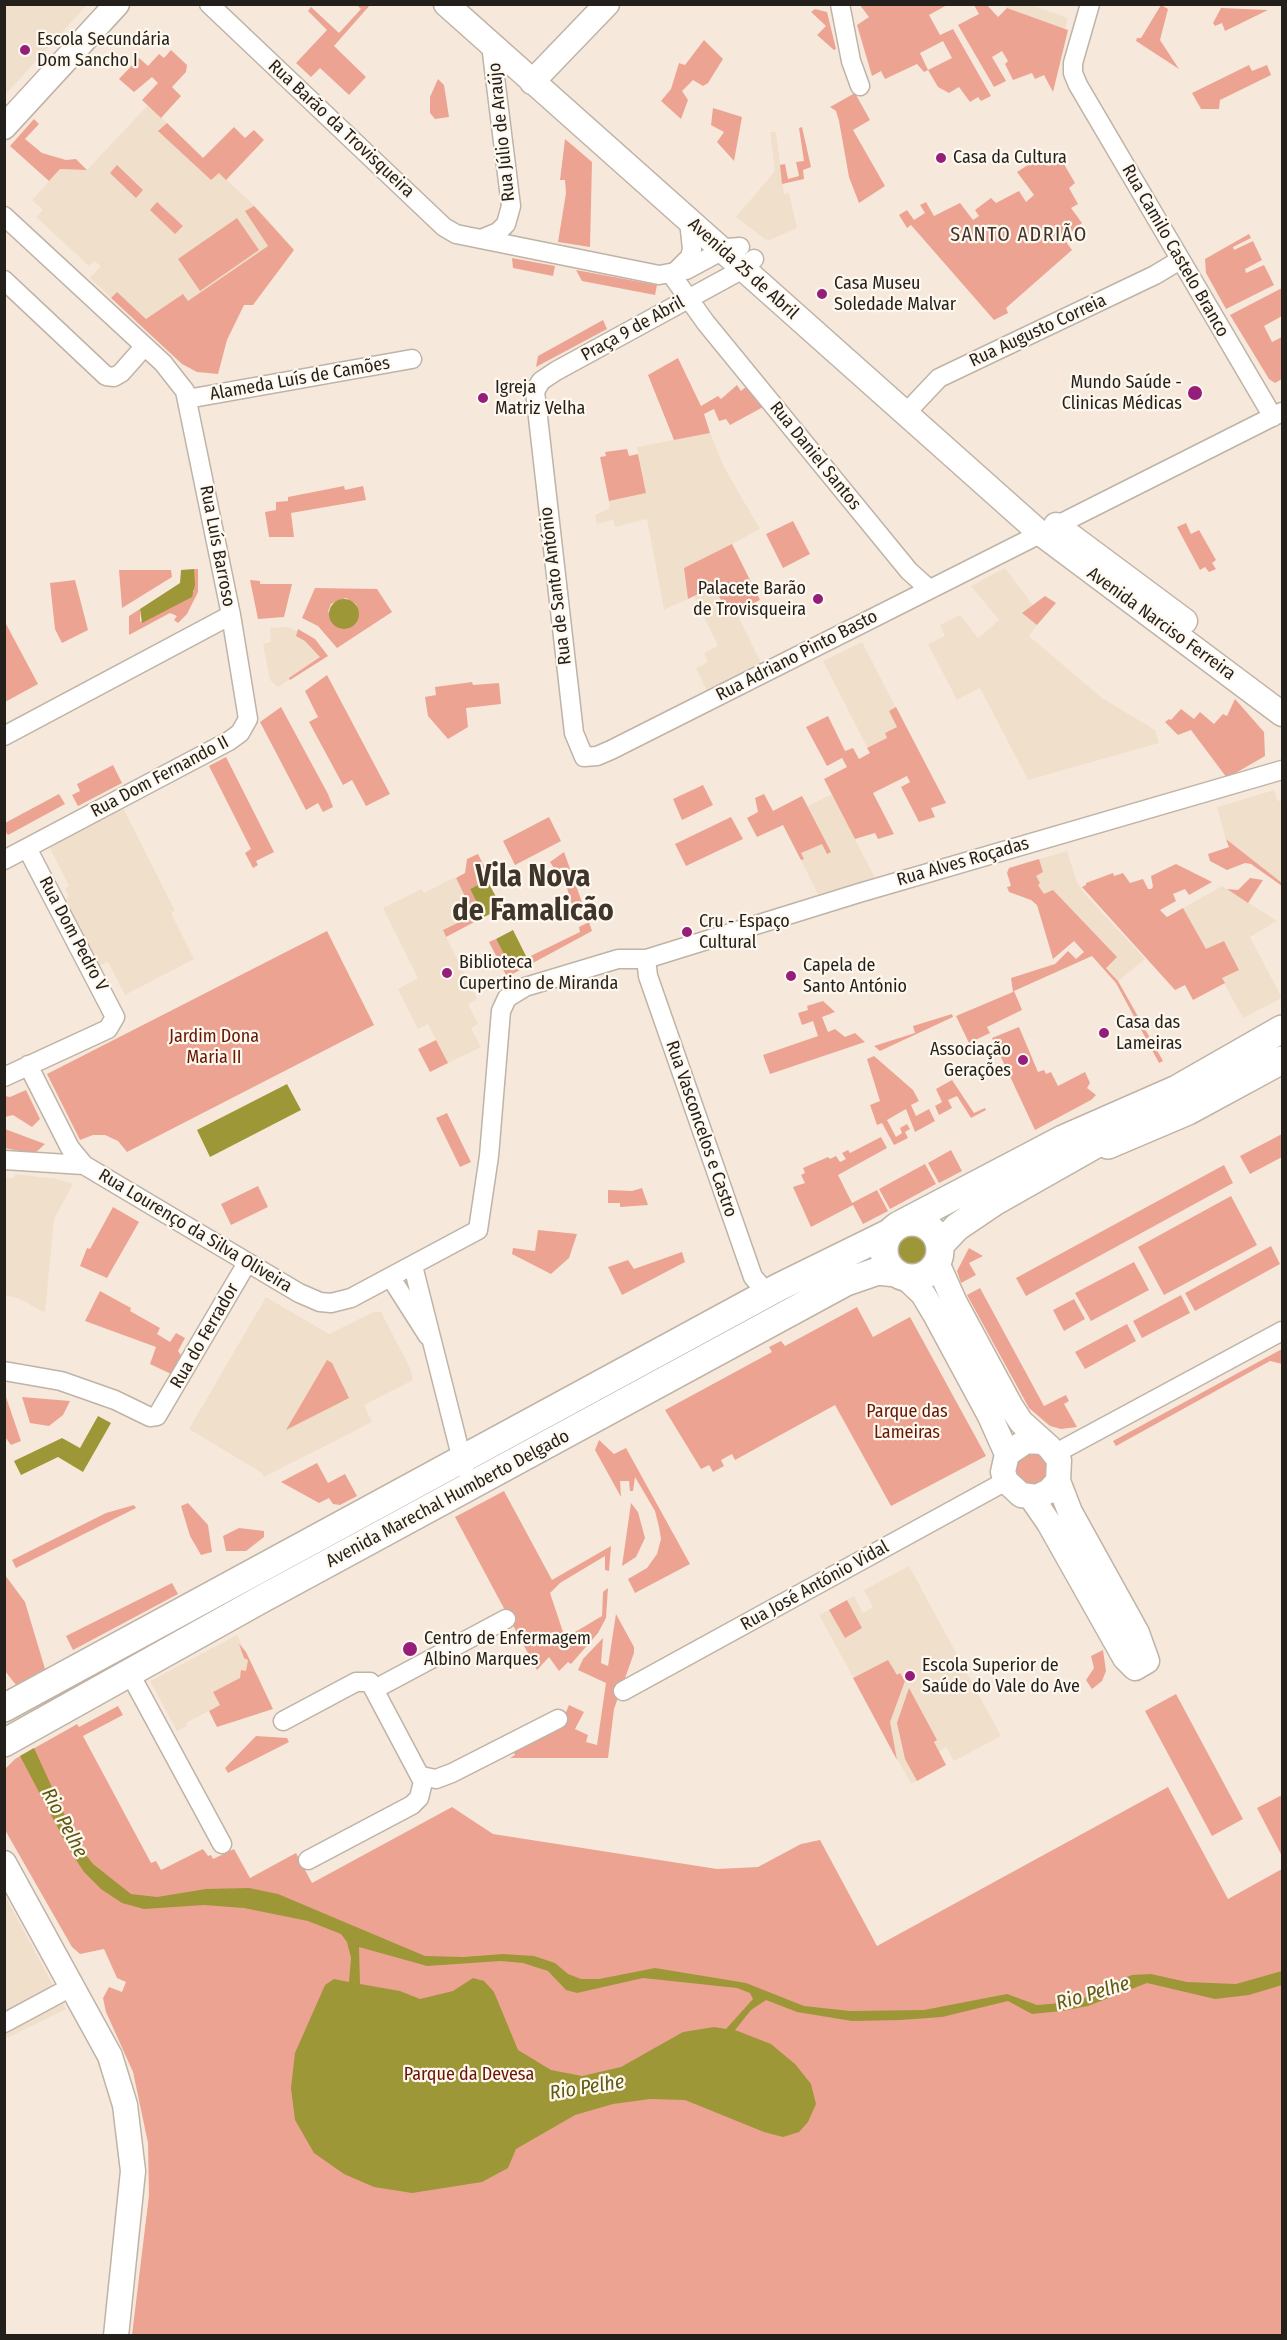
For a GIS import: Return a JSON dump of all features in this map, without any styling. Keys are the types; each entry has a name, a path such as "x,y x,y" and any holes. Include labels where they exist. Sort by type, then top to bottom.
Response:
{"main road":[{"path":"4,127 117,4"},
{"name":"Avenida 25 de Abril","path":"446,4 492,45 538,76 740,256 910,408 1013,510 1049,529"},
{"name":"Avenida 25 de Abril","path":"468,4 538,76 689,221 740,256"},
{"path":"538,76 607,4"},
{"name":"Avenida 25 de Abril","path":"910,408 1022,498 1049,529"},
{"name":"Avenida Narciso Ferreira","path":"1049,529 1282,694"},
{"name":"Avenida Narciso Ferreira","path":"1049,529 1282,714"},
{"name":"Avenida Marechal Humberto Delgado","path":"939,1254 957,1227 1068,1149 1282,1016"},
{"name":"Avenida Marechal Humberto Delgado","path":"1068,1149 1282,1029"},
{"name":"Avenida Marechal Humberto Delgado","path":"4,1708 836,1257 1068,1149 1282,1041"},
{"name":"Avenida Marechal Humberto Delgado","path":"1068,1149 1188,1111 1282,1060"},
{"path":"1007,1454 990,1416 935,1314 922,1294 886,1259 885,1241 896,1228 913,1221 931,1228 955,1303 1010,1405 1021,1422 1049,1448 1060,1467 1058,1480 1070,1512 1137,1632 1147,1661 1135,1668 1125,1658 1049,1523 1031,1497"},
{"path":"900,1275 923,1276 939,1254"},
{"name":"Avenida Marechal Humberto Delgado","path":"4,1743 129,1672 846,1282 879,1271 900,1275"},
{"path":"1049,1448 1026,1441 1012,1448 1007,1454 1003,1473 1012,1490 1031,1497 1044,1495 1058,1480"},
{"path":"4,1863 110,2056 125,2105 132,2147 131,2205 116,2336"}],"street":[{"name":"Rua Barão da Trovisqueira","path":"209,4 444,227 456,234 480,240"},
{"path":"840,4 851,61 860,86"},
{"name":"Rua Camilo Castelo Branco","path":"1090,4 1073,63 1073,73 1078,86 1180,260 1278,415"},
{"name":"Rua Júlio de Araújo","path":"480,240 498,232 506,224 511,206 492,45"},
{"name":"Rua Luís Barroso","path":"4,216 180,383 187,399 231,615 4,736"},
{"name":"Praça 9 de Abril","path":"671,274 690,257 692,237 689,221"},
{"name":"Praça 9 de Abril","path":"480,240 649,273 671,274 740,256"},
{"name":"Praça 9 de Abril","path":"536,413 535,391 541,381 712,286 740,256"},
{"name":"Rua Augusto Correia","path":"910,408 939,378 1145,280 1180,260"},
{"name":"Rua Daniel Santos","path":"671,274 703,319 917,581 929,589"},
{"path":"4,280 106,376 114,377 121,373 144,347"},
{"path":"703,319 702,302 712,286"},
{"name":"Alameda Luís de Camões","path":"187,399 412,358"},
{"name":"Rua de Santo António","path":"536,413 574,733 584,756"},
{"name":"Rua Adriano Pinto Basto","path":"584,756 597,756 610,750 1278,415"},
{"path":"1009,549 1017,541 1020,533 1019,522 1013,510"},
{"name":"Rua Dom Fernando II","path":"4,860 240,733 248,719 231,615"},
{"name":"Rua Alves Roçadas","path":"413,1266 478,1230 489,1156 501,1011 507,998 525,987 609,962 633,957 645,959 848,896 1282,770"},
{"name":"Rua Dom Pedro V","path":"27,848 111,1006 114,1022 108,1029 41,1062 28,1065"},
{"name":"Rua Vasconcelos e Castro","path":"645,959 648,976 753,1277 768,1294"},
{"path":"4,1077 28,1065"},
{"name":"Rua Lourenço da Silva Oliveira","path":"28,1065 70,1148 84,1165 299,1293 320,1302 331,1303 351,1298 413,1266"},
{"path":"4,1160 84,1165"},
{"name":"Rua do Ferrador","path":"4,1371 61,1381 115,1400 150,1418 162,1410 247,1263"},
{"path":"413,1266 464,1469 461,1482 452,1497"},
{"path":"390,1278 432,1343"},
{"path":"1049,1448 1282,1331"},
{"name":"Rua José António Vidal","path":"623,1691 1006,1481"},
{"path":"375,1689 506,1620"},
{"path":"129,1672 222,1844"},
{"path":"283,1721 356,1682 370,1682 421,1776 422,1790 412,1804 308,1860"},
{"path":"421,1776 436,1779 452,1773 558,1719"},
{"path":"4,2023 73,1986"}],"shaded area":[{"name":"Escola Secundária Dom Sancho I","path":"4,5 87,5 5,95"},
{"path":"1004,5 1031,5 1068,18 1065,29 1007,8"},
{"path":"148,105 264,215 294,250 253,305 244,305 146,330 90,278 101,266 94,261 89,266 36,217 43,210 32,200 60,169 87,170"},
{"path":"770,132 776,132 784,194 789,193 797,228 770,240 765,239 736,217 775,171"},
{"path":"710,433 725,469 760,529 732,544 760,600 736,612 761,663 707,691 696,668 708,662 704,653 718,646 694,596 664,610 647,519 615,527 613,520 597,524 595,515 610,508 609,501 646,493 637,447"},
{"path":"1005,568 1033,605 1023,613 1037,625 1029,636 1102,698 1155,730 1159,743 1028,780 980,688 957,700 928,644 945,636 940,625 960,615 978,638 999,620 971,586"},
{"path":"288,627 315,639 328,656 278,687 270,680 263,644 271,642 270,628"},
{"path":"862,642 915,745 887,786 823,661"},
{"path":"1274,790 1278,801 1282,800 1282,883 1226,839 1217,807"},
{"path":"832,794 875,878 818,894 783,825 781,826 802,796 808,806"},
{"path":"123,808 175,910 171,913 194,959 125,995 108,962 99,966 64,900 69,897 65,888 69,886 49,846"},
{"path":"1067,851 1077,882 1084,893 1145,959 1118,981 1019,865"},
{"path":"455,877 474,915 443,931 477,999 468,1004 478,1024 471,1028 481,1047 448,1063 428,1024 418,1029 398,989 418,978 383,908 422,889 424,893"},
{"path":"1222,886 1277,921 1250,937 1282,998 1243,1018 1183,908"},
{"path":"15,1174 58,1179 73,1184 54,1219 45,1313 20,1299 5,1295 5,1177 14,1178"},
{"path":"266,1297 329,1334 373,1312 381,1312 410,1368 413,1380 364,1405 372,1422 264,1477 262,1473 189,1429"},
{"name":"Escola Superior de Saúde do Vale do Ave","path":"909,1566 1001,1736 954,1761 946,1747 939,1752 946,1765 911,1784 819,1615 854,1596 863,1613 873,1607 864,1590"},
{"path":"237,1635 255,1671 213,1692 220,1705 186,1723 187,1726 177,1731 150,1681"},
{"path":"4,1894 66,2009 5,2039 4,2039"}],"green space":[{"path":"357,5 370,5 334,46 366,77 349,95 320,68 311,77 296,63 327,30 308,11 311,7 339,33 361,9"},
{"path":"860,5 947,5 929,15 940,35 953,29 991,96 981,101 978,97 970,102 959,87 949,93 938,87 928,70 924,72 917,64 885,79 881,71 872,76 857,25 869,17","holes":["943,41 952,58 928,70 920,53"]},
{"path":"974,5 987,5 998,17 1007,8 1068,30 1053,92 1044,75 1035,79 1032,73 1013,80 1005,64 1008,61 1002,51 992,57 1006,81 994,87 958,25 979,14"},
{"path":"1161,5 1168,9 1160,40 1179,69 1136,41 1137,38 1141,38"},
{"path":"1221,8 1268,10 1225,31 1222,23 1215,26 1213,23"},
{"path":"815,9 827,12 836,49 834,50 817,35 826,26 811,12"},
{"path":"704,40 723,59 708,83 703,86 693,80 682,91 688,100 681,119 661,101 671,89 679,63 685,65"},
{"path":"171,50 187,65 186,72 172,87 181,96 161,118 142,100 158,83 152,77 134,92 119,79 139,58 148,66 159,54 164,58"},
{"path":"1249,65 1252,71 1267,65 1271,75 1220,100 1219,109 1201,109 1192,93"},
{"path":"438,79 444,85 449,117 435,119 430,113 430,97"},
{"path":"855,93 870,120 853,130 885,186 859,203 849,177 836,111 830,107"},
{"path":"713,108 742,117 734,161 717,142 724,132 711,125"},
{"path":"34,119 39,124 25,139 42,153 66,160 76,159 87,170 60,169 49,181 10,146"},
{"path":"167,123 203,158 234,127 245,138 254,130 264,140 226,180 219,173 211,180 158,131"},
{"path":"802,127 811,167 803,170 804,179 782,184 780,165 785,164 788,179 799,176 796,162 804,161 799,128"},
{"path":"565,139 592,162 590,247 558,242 566,193 565,180 560,180"},
{"path":"1042,156 1048,166 1061,159 1075,183 1069,188 1078,204 1071,208 1082,223 1064,239 1072,250 1006,308 1008,313 994,320 911,225 907,228 899,215 907,210 914,220 925,213 920,205 926,202 934,216 960,203 973,220 979,216 975,210 991,198 996,203 1019,191 1026,202 1034,195 1017,172"},
{"path":"117,165 143,190 136,198 110,173"},
{"path":"157,202 183,226 175,234 150,210"},
{"path":"254,206 294,250 253,305 244,305 227,340 218,374 197,372 182,364 111,298 117,292 146,319 183,294 188,301 268,246 245,211"},
{"path":"237,218 259,250 200,291 178,259"},
{"path":"1249,234 1251,238 1233,247 1234,250 1253,241 1262,260 1245,269 1246,273 1264,265 1274,285 1226,309 1206,273 1205,259"},
{"path":"512,258 555,266 553,276 513,268"},
{"path":"576,270 657,285 655,295 582,281"},
{"path":"1282,288 1282,316 1264,326 1272,342 1282,337 1282,379 1275,383 1269,379 1230,315"},
{"path":"603,320 607,329 536,367 538,356"},
{"path":"678,358 701,406 718,396 721,399 737,385 741,391 748,385 765,406 730,425 726,419 719,421 714,409 704,414 710,433 674,440 648,375"},
{"path":"627,449 629,456 638,454 646,493 609,501 600,457 606,456 605,452"},
{"path":"344,486 345,490 363,486 366,500 291,513 294,537 269,537 265,512 276,510 276,502 288,501 288,497"},
{"path":"793,521 810,554 783,568 766,534"},
{"path":"1186,523 1191,534 1199,530 1216,560 1212,563 1216,569 1209,572 1205,567 1200,570 1177,527"},
{"path":"732,544 760,600 728,615 714,586 688,599 684,568"},
{"path":"194,569 198,569 198,592 187,614 178,623 174,620 177,616 170,613 129,635 129,616 140,609 140,622 194,592"},
{"path":"119,570 171,570 172,577 122,608"},
{"path":"75,580 88,630 62,643 55,629 50,583"},
{"path":"250,580 260,581 260,584 292,584 284,617 258,619"},
{"path":"315,588 377,589 392,612 337,648 318,626 302,618","holes":["346,598 356,604 359,615 328,612 331,604"]},
{"path":"1045,596 1056,603 1037,625 1022,613"},
{"path":"5,622 38,684 4,702"},
{"path":"298,629 315,639 328,656 290,680 289,678 320,657 305,641 296,636"},
{"path":"327,675 390,794 366,806 352,780 343,785 309,722 318,717 305,691"},
{"path":"472,682 473,685 499,683 501,704 466,708 468,727 448,739 428,716 425,697 436,695 435,687"},
{"path":"1235,699 1264,732 1265,756 1227,778 1191,730 1178,735 1165,722 1171,720 1181,709 1194,719 1200,712 1214,724 1223,714 1227,716"},
{"path":"281,707 328,794 333,807 323,812 318,803 306,810 260,722"},
{"path":"896,707 946,803 931,808 935,817 919,822 901,787 910,782 907,776 873,793 894,834 878,839 875,833 855,839 824,779 847,767 842,758 827,766 806,727 828,716 845,751 853,748 859,759 870,753 867,748 887,738 885,733 897,727 889,711"},
{"path":"226,757 274,852 256,861 258,865 253,868 245,853 251,849 209,766"},
{"path":"113,765 122,783 78,806 72,795 80,791 77,784"},
{"path":"703,785 713,805 682,820 673,799"},
{"path":"59,794 65,804 8,835 5,831 5,823"},
{"path":"764,794 773,811 802,796 831,852 827,854 822,844 801,853 804,859 801,860 783,825 757,837 747,818 758,812 755,798"},
{"path":"549,817 561,841 515,865 503,841"},
{"path":"731,817 743,839 686,866 675,844"},
{"path":"1226,839 1282,883 1282,886 1251,864 1245,863 1227,870 1210,861 1208,854 1229,847"},
{"path":"564,852 583,905 573,908 567,888 550,862"},
{"path":"478,854 490,878 470,889 484,917 446,937 443,930 474,915 456,878 465,873 467,859"},
{"path":"1039,859 1043,872 1036,876 1040,883 1038,885 1044,894 1053,890 1117,957 1106,968 1118,981 1163,1061 1159,1063 1116,983 1092,956 1014,991 1022,1010 987,1027 990,1033 969,1043 956,1016 1013,992 1011,978 1055,964 1068,951 1076,959 1084,952 1074,941 1053,959 1037,905 1031,900 1009,892 1007,887 1011,886 1007,873 1009,868"},
{"path":"1176,864 1212,882 1189,895 1185,889 1173,894 1176,901 1160,910 1167,917 1183,908 1206,949 1224,941 1239,970 1222,978 1225,983 1193,1000 1185,985 1175,990 1082,887 1086,883 1113,873 1114,876 1123,873 1130,883 1143,879 1148,889 1151,889 1153,887 1151,876"},
{"path":"1250,878 1263,880 1248,903 1227,889 1238,890"},
{"path":"589,922 592,931 507,977 489,942 496,939 510,966 580,932 579,927"},
{"name":"Jardim Dona Maria II","path":"327,931 374,1025 127,1152 118,1141 105,1135 93,1135 80,1140 47,1074"},
{"path":"823,1001 835,1012 822,1017 828,1032 835,1029 845,1037 855,1033 865,1042 770,1074 763,1055 818,1036 813,1021 802,1025 798,1013 808,1010 807,1006"},
{"path":"952,1014 953,1017 880,1051 874,1046 915,1033 913,1026"},
{"path":"1019,1027 1038,1072 1044,1070 1046,1074 1051,1072 1058,1086 1085,1072 1090,1083 1087,1088 1096,1095 1091,1100 1035,1130 992,1038"},
{"path":"436,1040 448,1063 430,1072 418,1049"},
{"path":"874,1056 913,1090 919,1101 911,1105 916,1116 929,1109 935,1121 915,1132 906,1109 887,1120 896,1137 902,1133 900,1128 907,1124 910,1129 905,1132 908,1138 894,1145 882,1123 877,1125 870,1105 880,1101 867,1059"},
{"path":"952,1080 974,1113 985,1108 986,1110 971,1118 957,1096 948,1100 952,1108 939,1115 935,1106 942,1102 936,1089"},
{"path":"26,1090 40,1119 32,1127 13,1115 5,1117 5,1096 10,1097"},
{"path":"447,1113 471,1162 460,1167 436,1118"},
{"path":"5,1129 45,1144 34,1154 5,1148"},
{"path":"1282,1134 1282,1157 1250,1174 1240,1156"},
{"path":"881,1137 887,1148 838,1175 852,1203 877,1190 888,1211 863,1224 853,1205 811,1227 793,1187 805,1183 801,1175 805,1173 803,1168 828,1157 830,1159 836,1156 840,1162 846,1159 842,1153 848,1150 850,1153"},
{"path":"951,1150 962,1171 939,1183 928,1163"},
{"path":"925,1164 936,1184 890,1209 879,1189"},
{"path":"1224,1165 1233,1183 1026,1296 1016,1278"},
{"path":"258,1186 268,1207 231,1225 221,1204"},
{"path":"642,1188 648,1205 620,1207 620,1203 608,1203 608,1190 632,1191"},
{"path":"1231,1196 1257,1245 1164,1295 1138,1247"},
{"path":"113,1207 139,1222 107,1278 80,1266 87,1248 90,1249"},
{"path":"538,1230 577,1234 569,1258 551,1274 512,1254 513,1248 535,1251"},
{"path":"1271,1246 1280,1264 1195,1311 1185,1293"},
{"path":"969,1248 983,1256 969,1263 976,1275 961,1283 957,1271"},
{"path":"682,1252 685,1262 622,1295 608,1267 628,1260 634,1269"},
{"path":"1134,1262 1149,1290 1091,1321 1075,1293"},
{"path":"980,1288 1044,1406 1066,1395 1069,1401 1064,1404 1077,1427 1061,1429 1050,1426 1029,1408 967,1295"},
{"path":"100,1291 131,1308 130,1311 160,1328 157,1334 170,1342 176,1333 185,1338 178,1351 181,1355 171,1374 150,1364 156,1347 85,1321"},
{"path":"1181,1295 1190,1313 1142,1338 1133,1321"},
{"path":"1074,1299 1085,1319 1064,1331 1053,1310"},
{"name":"Parque das Lameiras","path":"857,1307 873,1337 910,1317 986,1456 891,1506 835,1405 735,1460 732,1454 721,1460 724,1466 713,1472 709,1465 701,1469 665,1410 772,1352 769,1347 781,1341 785,1346"},
{"path":"1127,1324 1136,1341 1085,1369 1075,1352"},
{"path":"1282,1349 1282,1364 1270,1361 1116,1446 1113,1441"},
{"path":"327,1360 332,1363 349,1398 286,1430"},
{"path":"5,1394 21,1441 11,1445 5,1437"},
{"path":"22,1397 70,1401 63,1415 49,1426 30,1423"},
{"path":"599,1440 614,1454 626,1448 690,1564 635,1593 628,1579 647,1568 657,1554 661,1539 659,1527 655,1511 635,1477 633,1491 630,1491 629,1481 620,1481 621,1497 595,1450"},
{"path":"1032,1450 1047,1457 1049,1477 1031,1487 1017,1479 1014,1468 1018,1458"},
{"path":"317,1463 328,1483 345,1474 357,1496 340,1505 333,1504 329,1498 319,1503 281,1482"},
{"path":"504,1491 552,1580 611,1546 609,1571 605,1570 605,1556 560,1583 550,1593 565,1638 602,1616 603,1592 608,1588 606,1618 598,1633 571,1664 568,1662 559,1671 549,1657 537,1670 455,1517"},
{"path":"188,1503 208,1525 212,1552 201,1555 190,1536 181,1506"},
{"path":"631,1503 638,1512 645,1538 636,1557 622,1566"},
{"path":"134,1505 136,1508 16,1568 12,1560 106,1513"},
{"path":"239,1528 264,1531 264,1537 246,1551 226,1551 223,1536"},
{"path":"5,1575 25,1602 45,1669 16,1685 5,1671"},
{"path":"172,1583 178,1594 73,1650 66,1636"},
{"path":"847,1600 862,1628 845,1638 829,1610"},
{"path":"616,1614 634,1647 634,1653 614,1709 608,1758 510,1758 515,1755 513,1751 563,1719 569,1705 584,1712 575,1729 588,1735 586,1742 597,1745 606,1683 578,1670 583,1659 603,1638 601,1663 608,1666"},
{"path":"239,1644 246,1652 273,1709 217,1727 209,1711 220,1705 213,1692 240,1678 241,1670 246,1671 248,1660 244,1658"},
{"path":"1103,1650 1106,1671 1102,1681 1092,1689 1086,1680 1094,1668 1091,1656"},
{"path":"888,1660 897,1675 900,1673 905,1681 890,1722 897,1760 853,1678"},
{"path":"909,1688 937,1740 934,1742 946,1765 917,1781 905,1759 897,1723"},
{"path":"1176,1694 1243,1819 1212,1836 1145,1711"},
{"name":"Parque da Devesa","path":"118,1706 123,1715 83,1736 151,1863 156,1861 161,1870 203,1849 213,1859 234,1849 250,1878 296,1853 312,1883 452,1807 493,1834 717,1869 758,1867 801,1844 820,1840 877,1946 1168,1787 1228,1899 1282,1869 1282,2335 132,2335 149,2195 148,2143 133,2072 106,2012 103,1998 109,1987 122,1992 126,1982 117,1978 104,1949 80,1954 72,1947 5,1830 6,1768 15,1759 77,1724 79,1727"},
{"path":"256,1736 287,1738 289,1742 228,1773 225,1768"},
{"path":"1282,1795 1282,1856 1257,1808"}],"water":[{"path":"194,569 195,585 192,597 142,623 140,609 180,583 181,570"},
{"path":"344,599 355,603 359,614 355,625 344,629 333,625 329,614 333,603"},
{"path":"487,880 502,908 484,917 470,889"},
{"path":"513,930 527,958 510,966 496,939"},
{"path":"287,1084 301,1110 210,1157 197,1130"},
{"path":"913,1231 926,1236 931,1249 926,1262 913,1267 900,1262 895,1249 900,1236"},
{"path":"98,1416 111,1423 83,1472 58,1457 21,1475 14,1461 62,1438 80,1448"},
{"name":"Rio Pelhe","path":"34,1748 79,1846 93,1864 131,1894 157,1897 206,1889 249,1888 278,1894 425,1956 463,1957 503,1954 534,1956 555,1963 568,1974 581,1979 599,1979 655,1968 746,1983 804,2006 850,2011 924,2010 1007,1994 1037,2005 1062,2003 1084,1998 1106,1985 1132,1975 1151,1974 1187,1982 1236,1984 1282,1971 1282,1985 1249,1995 1215,1999 1147,1983 1088,2006 1062,2011 1032,2014 1008,2001 942,2017 900,2020 852,2021 797,2012 766,2000 751,2010 735,2030 771,2044 795,2064 811,2084 816,2104 808,2122 799,2132 783,2137 764,2132 685,2100 650,2099 613,2104 575,2115 516,2149 508,2168 482,2182 412,2193 374,2187 344,2174 314,2153 295,2120 291,2088 295,2053 325,1985 334,1979 349,1982 351,1958 347,1942 341,1934 308,1921 244,1908 204,1905 144,1909 122,1903 101,1889 84,1872 69,1849 20,1756","holes":["359,1947 427,1966 501,1961 523,1963 548,1971 566,1990 577,1993 643,1978 737,1988 750,1993 753,1999 726,2029 714,2027 683,2032 621,2067 582,2076 551,2070 518,2050 494,1992 484,1981 473,1978 453,1991 420,1999 400,1991 360,1984"]}],"place":[{"name":"Escola Secundária Dom Sancho I","path":"25,50"},
{"name":"Casa da Cultura","path":"941,158"},
{"name":"Casa Museu Soledade Malvar","path":"822,294"},
{"name":"Mundo Saúde - Clinicas Médicas","path":"1195,393"},
{"name":"Igreja Matriz Velha","path":"483,398"},
{"name":"Palacete Barão de Trovisqueira","path":"818,599"},
{"name":"Cru - Espaço Cultural","path":"687,932"},
{"name":"Biblioteca Cupertino de Miranda","path":"447,973"},
{"name":"Capela de Santo António","path":"791,976"},
{"name":"Casa das Lameiras","path":"1104,1033"},
{"name":"Associação Gerações","path":"1023,1060"},
{"name":"Centro de Enfermagem Albino Marques","path":"410,1649"},
{"name":"Escola Superior de Saúde do Vale do Ave","path":"910,1676"}],"district":[{"name":"SANTO ADRIÃO","path":"1019,235"},
{"name":"Vila Nova de Famalicão","path":"533,895"}]}
